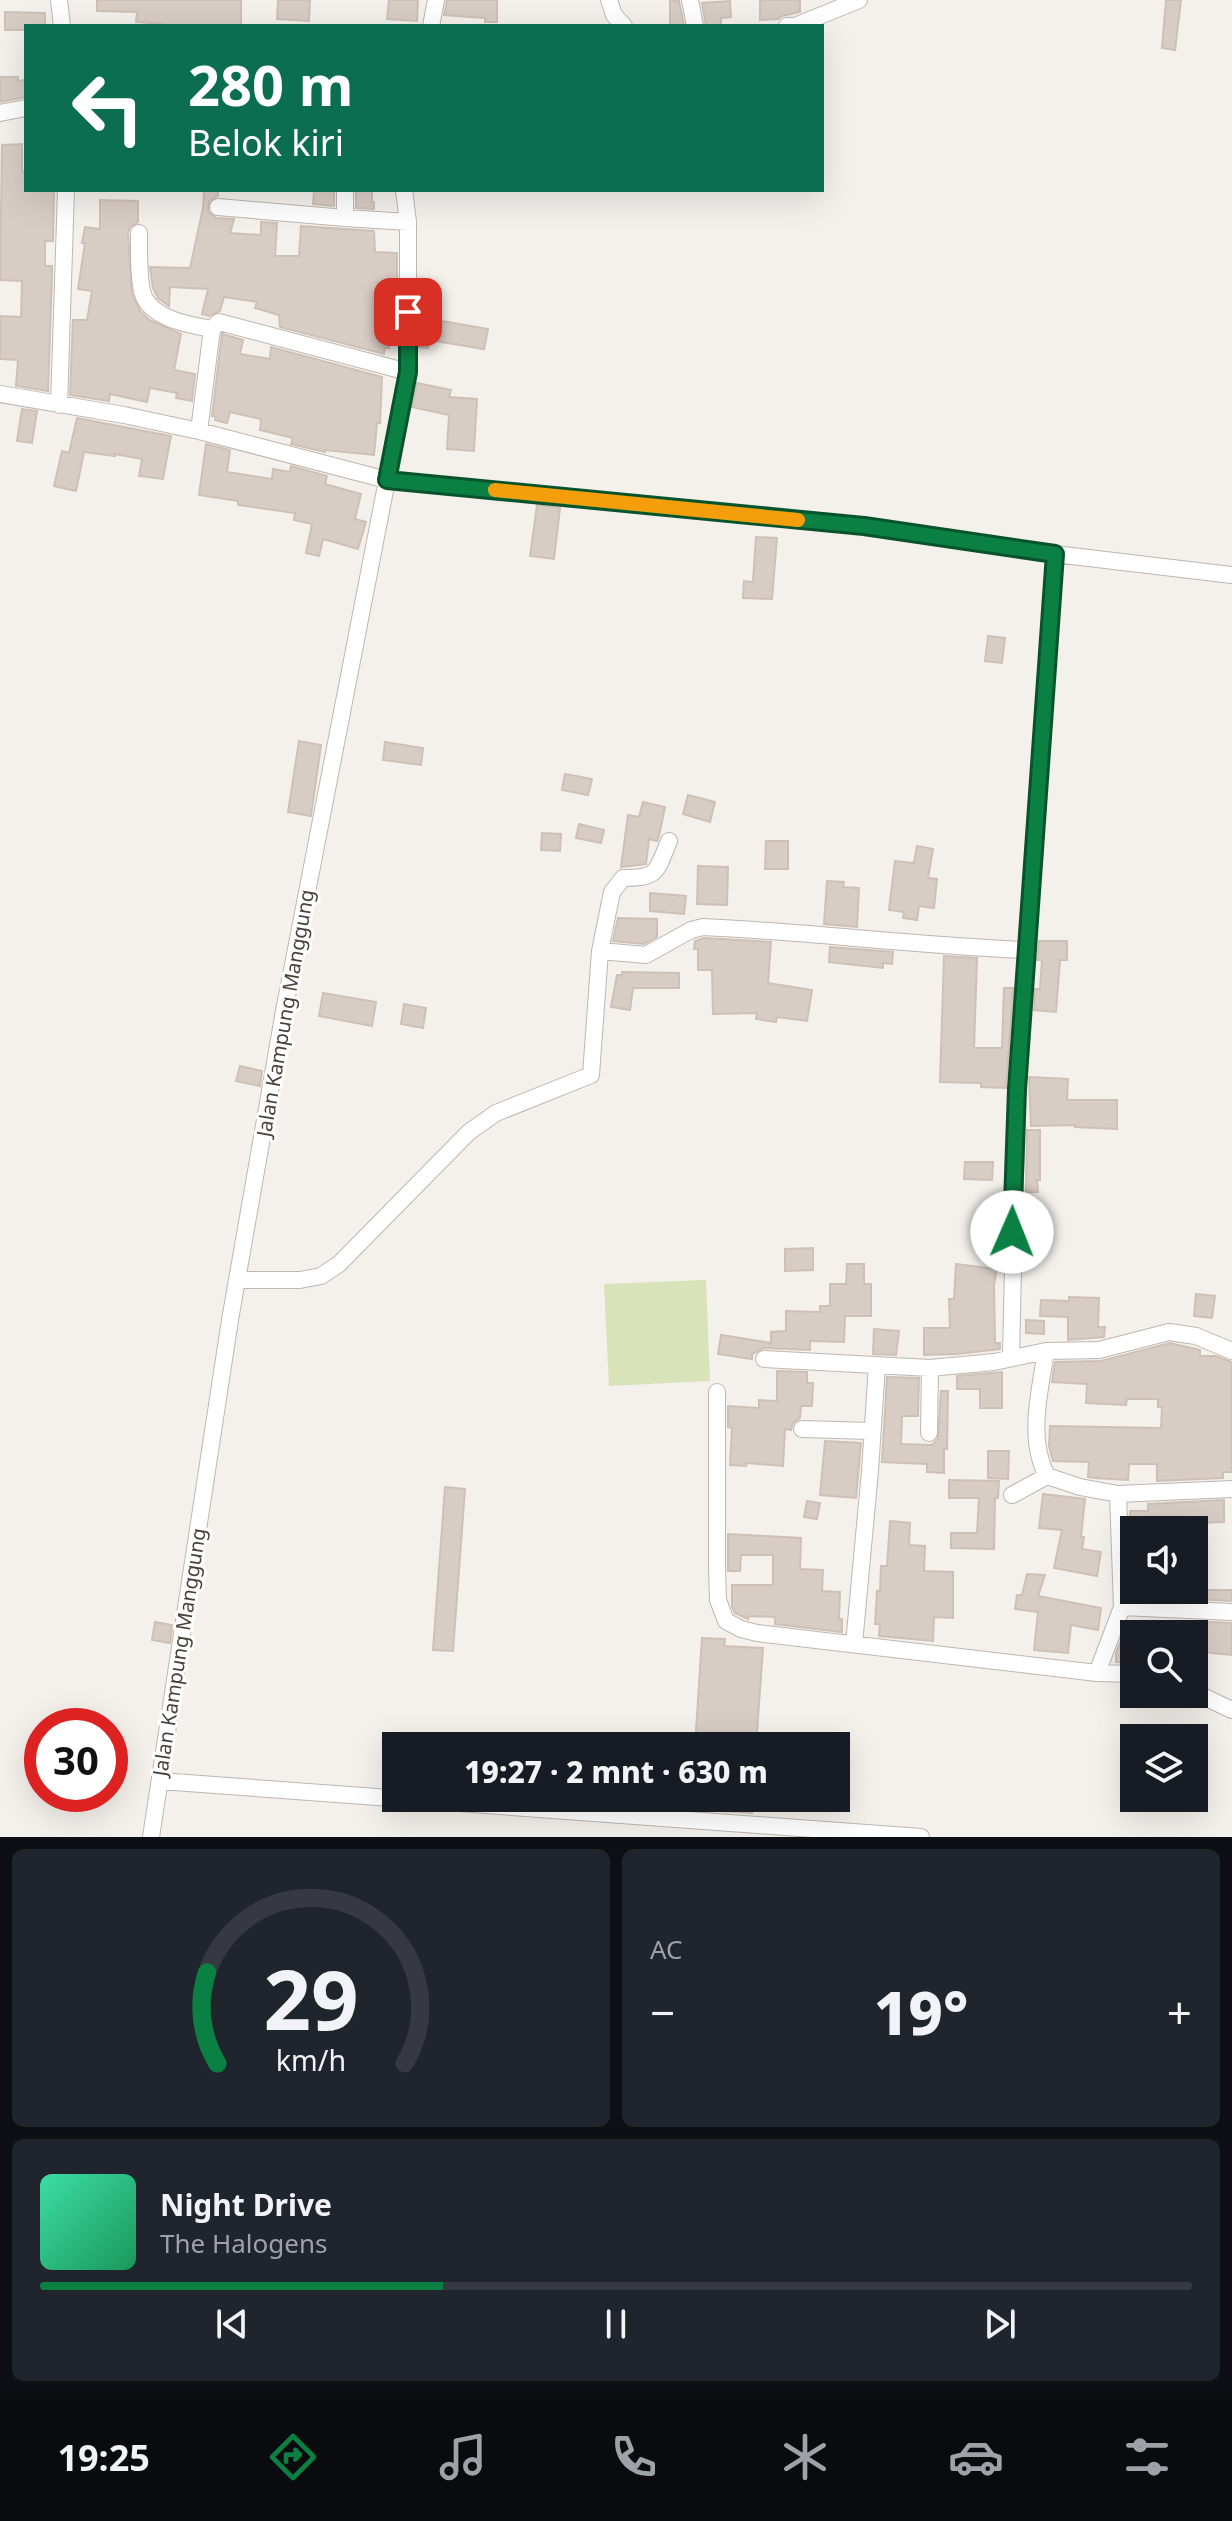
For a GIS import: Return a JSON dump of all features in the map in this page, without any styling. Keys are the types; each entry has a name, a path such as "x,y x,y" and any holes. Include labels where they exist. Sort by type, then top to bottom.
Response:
{"street":[{"path":"59,0 62,24"},
{"path":"431,24 436,0"},
{"path":"609,0 612,12 622,24"},
{"path":"690,0 695,24"},
{"path":"800,24 859,0"},
{"path":"0,113 24,108"},
{"path":"59,405 66,192"},
{"path":"345,192 345,218"},
{"name":"Jalan Kampung Manggung","path":"151,1837 230,1320 284,1011 408,372 408,222 404,192"},
{"path":"218,207 408,222"},
{"path":"139,233 145,299 171,318 212,329"},
{"path":"199,431 212,329 216,323 223,322 408,372"},
{"path":"0,394 199,431 387,480 864,526 1055,554 1232,575"},
{"path":"1011,1357 1014,1140 1055,554"},
{"path":"238,1280 300,1280 321,1276 339,1264 469,1132 496,1113 591,1075 600,951 612,892 616,883 623,878 645,878 657,870 669,841"},
{"path":"600,951 646,955 698,927 781,930 856,939 1027,950"},
{"path":"764,1359 930,1368 994,1362 1046,1351 1099,1350 1169,1332 1196,1336 1232,1351"},
{"path":"1046,1351 1036,1414 1039,1460 1047,1476 1080,1487 1118,1494 1232,1489"},
{"path":"854,1644 877,1365"},
{"path":"929,1433 930,1368"},
{"path":"717,1392 718,1600 726,1621 757,1633 1120,1674"},
{"path":"802,1429 872,1431"},
{"path":"1012,1495 1047,1476"},
{"path":"1097,1673 1122,1607 1118,1494"},
{"path":"1122,1607 1232,1612"},
{"path":"1208,1699 1232,1710"},
{"path":"160,1781 921,1837"}],"green space":[{"path":"706,1280 710,1381 609,1386 604,1284"}],"building":[{"path":"97,0 241,0 241,24 136,22 137,12 97,11"},
{"path":"278,0 310,0 309,21 277,19"},
{"path":"389,0 418,0 417,21 387,19"},
{"path":"447,0 497,0 497,22 444,15"},
{"path":"760,0 800,0 800,12 778,19 760,20"},
{"path":"1166,0 1181,0 1175,50 1162,48"},
{"path":"670,1 679,1 684,24 670,24"},
{"path":"730,1 731,17 721,18 721,24 706,24 702,3"},
{"path":"5,12 45,13 45,24 24,24 24,30 5,30"},
{"path":"0,77 18,77 18,81 24,80 24,97 0,102"},
{"path":"22,144 24,192 54,192 53,241 45,241 45,266 52,266 48,391 16,386 18,360 0,359 0,316 21,317 22,281 0,280 2,145"},
{"path":"204,192 218,192 218,196 209,201 208,211 216,218 234,219 230,233 261,235 261,222 277,223 275,256 299,256 301,226 374,231 375,252 397,253 397,291 392,291 389,348 385,348 384,354 280,327 279,315 255,308 257,302 224,297 220,311 209,316 202,314 208,289 170,287 169,306 158,298 150,267 190,268"},
{"path":"314,192 334,192 334,206 313,204"},
{"path":"356,192 372,192 374,209 356,208"},
{"path":"100,200 138,201 138,222 130,227 128,233 132,294 140,311 149,320 181,334 174,370 195,374 192,401 176,398 177,393 150,388 147,402 110,394 109,401 70,395 73,320 87,320 92,291 78,289 85,243 82,243 85,227 100,229"},
{"path":"419,317 488,329 484,349 429,340 428,348 419,347"},
{"path":"222,334 243,340 240,354 270,359 271,347 382,377 380,423 377,423 374,455 325,452 291,444 293,438 260,430 261,419 230,412 227,423 215,420 216,417 212,416"},
{"path":"417,383 451,390 449,397 477,399 474,451 447,449 449,415 412,407"},
{"path":"22,409 37,411 32,443 17,441"},
{"path":"77,418 171,436 163,479 139,476 142,459 84,452 76,491 54,486 62,451 69,453"},
{"path":"206,444 230,450 227,472 272,479 273,469 290,472 291,466 327,476 325,484 361,494 355,519 366,522 358,549 323,539 319,556 306,553 312,524 294,520 295,513 238,505 238,501 199,495"},
{"path":"537,505 560,508 554,559 530,556"},
{"path":"756,537 777,538 772,599 743,598 744,581 753,582"},
{"path":"988,636 1005,638 1002,663 985,661"},
{"path":"299,741 321,745 311,816 288,812"},
{"path":"385,742 423,748 421,765 383,760"},
{"path":"565,774 592,779 588,795 562,790"},
{"path":"688,795 715,802 710,822 683,814"},
{"path":"643,802 665,807 659,836 657,841 649,839 646,864 621,867 628,815 639,817"},
{"path":"579,824 604,830 601,843 576,838"},
{"path":"542,833 561,834 560,851 541,850"},
{"path":"766,841 788,841 788,869 765,869"},
{"path":"917,846 933,849 928,878 937,879 934,908 919,906 917,920 903,918 904,912 889,910 895,861 914,863"},
{"path":"698,866 728,867 727,905 697,904"},
{"path":"827,881 844,882 843,887 859,888 857,927 824,924"},
{"path":"650,893 686,896 684,914 650,911"},
{"path":"618,918 657,919 657,937 644,944 613,941"},
{"path":"704,938 771,942 768,983 812,990 807,1021 777,1017 776,1022 756,1019 757,1013 713,1014 712,970 698,970 698,949 694,949 695,941"},
{"path":"1039,941 1067,941 1067,960 1060,960 1056,1012 1034,1010 1035,989 1040,989 1042,960 1037,960"},
{"path":"830,947 893,952 892,964 883,963 883,968 829,962"},
{"path":"944,956 977,958 974,1048 1002,1048 1004,988 1013,988 1006,1088 981,1087 981,1083 940,1082"},
{"path":"622,972 679,973 679,988 633,988 630,1010 611,1007 617,975 622,975"},
{"path":"323,993 376,1002 372,1026 319,1016"},
{"path":"404,1004 426,1008 423,1028 401,1024"},
{"path":"240,1066 262,1071 260,1086 236,1081"},
{"path":"1029,1077 1068,1079 1067,1100 1117,1100 1117,1129 1075,1125 1031,1126"},
{"path":"1027,1130 1040,1130 1038,1192 1026,1192"},
{"path":"965,1162 993,1162 992,1180 964,1179"},
{"path":"813,1248 813,1270 785,1271 785,1249"},
{"path":"847,1264 864,1264 864,1284 871,1284 871,1316 845,1316 844,1342 810,1341 810,1350 764,1348 752,1354 752,1359 718,1354 721,1335 771,1343 771,1332 786,1331 786,1311 820,1312 820,1306 830,1306 830,1284 846,1284"},
{"path":"956,1264 997,1269 994,1285 995,1343 1000,1343 1000,1349 924,1355 924,1328 950,1328 949,1299 954,1299"},
{"path":"1196,1294 1215,1296 1212,1318 1194,1316"},
{"path":"1069,1297 1099,1298 1098,1327 1105,1327 1104,1337 1068,1340 1068,1317 1040,1316 1041,1300 1069,1301"},
{"path":"1026,1320 1044,1321 1044,1334 1026,1333"},
{"path":"874,1329 899,1331 896,1355 873,1354"},
{"path":"1170,1343 1200,1350 1200,1356 1216,1356 1232,1362 1232,1472 1223,1472 1223,1478 1157,1481 1157,1464 1129,1464 1128,1480 1094,1478 1088,1477 1089,1462 1053,1461 1049,1446 1050,1426 1161,1428 1162,1407 1158,1407 1158,1399 1127,1399 1126,1405 1086,1403 1087,1384 1052,1382 1055,1362 1101,1361"},
{"path":"777,1371 807,1372 807,1383 813,1383 812,1406 801,1406 800,1418 793,1423 791,1430 785,1429 783,1466 730,1465 732,1428 728,1427 728,1406 759,1408 759,1400 777,1401"},
{"path":"1002,1372 1002,1408 980,1408 980,1389 957,1389 957,1376"},
{"path":"887,1377 919,1378 918,1416 902,1416 901,1444 932,1445 938,1439 941,1391 948,1391 944,1473 927,1472 927,1464 882,1462"},
{"path":"825,1441 861,1443 856,1498 820,1495"},
{"path":"988,1451 1009,1451 1008,1479 988,1478"},
{"path":"949,1480 999,1481 998,1498 995,1498 994,1549 951,1548 951,1533 977,1533 979,1498 949,1498"},
{"path":"445,1487 465,1489 453,1651 433,1650"},
{"path":"1043,1494 1085,1499 1082,1549 1101,1552 1097,1576 1054,1568 1062,1530 1039,1528"},
{"path":"1224,1500 1224,1522 1208,1523 1208,1516 1130,1516 1130,1511 1148,1511 1148,1504"},
{"path":"807,1501 820,1503 817,1519 804,1517"},
{"path":"890,1521 910,1523 909,1545 925,1546 924,1571 953,1572 953,1618 934,1617 933,1641 879,1636 880,1624 875,1624 877,1591 880,1591 881,1566 887,1566"},
{"path":"728,1534 801,1538 800,1569 823,1570 822,1591 840,1592 842,1632 775,1624 775,1617 749,1616 748,1619 735,1613 732,1585 773,1585 773,1555 741,1555 740,1571 728,1571"},
{"path":"1027,1574 1045,1575 1038,1596 1101,1608 1098,1630 1071,1625 1068,1653 1034,1650 1038,1612 1015,1609 1017,1595 1022,1595"},
{"path":"1208,1590 1232,1590 1232,1601 1208,1600"},
{"path":"155,1622 172,1625 170,1643 152,1640"},
{"path":"1208,1622 1232,1623 1232,1655 1208,1652"},
{"path":"702,1638 725,1639 724,1646 763,1648 757,1732 696,1732"},
{"path":"1120,1643 1120,1662 1116,1662"}],"slow traffic":[{"path":"495,490 798,520"}],"route":[{"path":"408,312 408,372 387,480 864,526 1055,554 1017,1089 1012,1232"}]}
